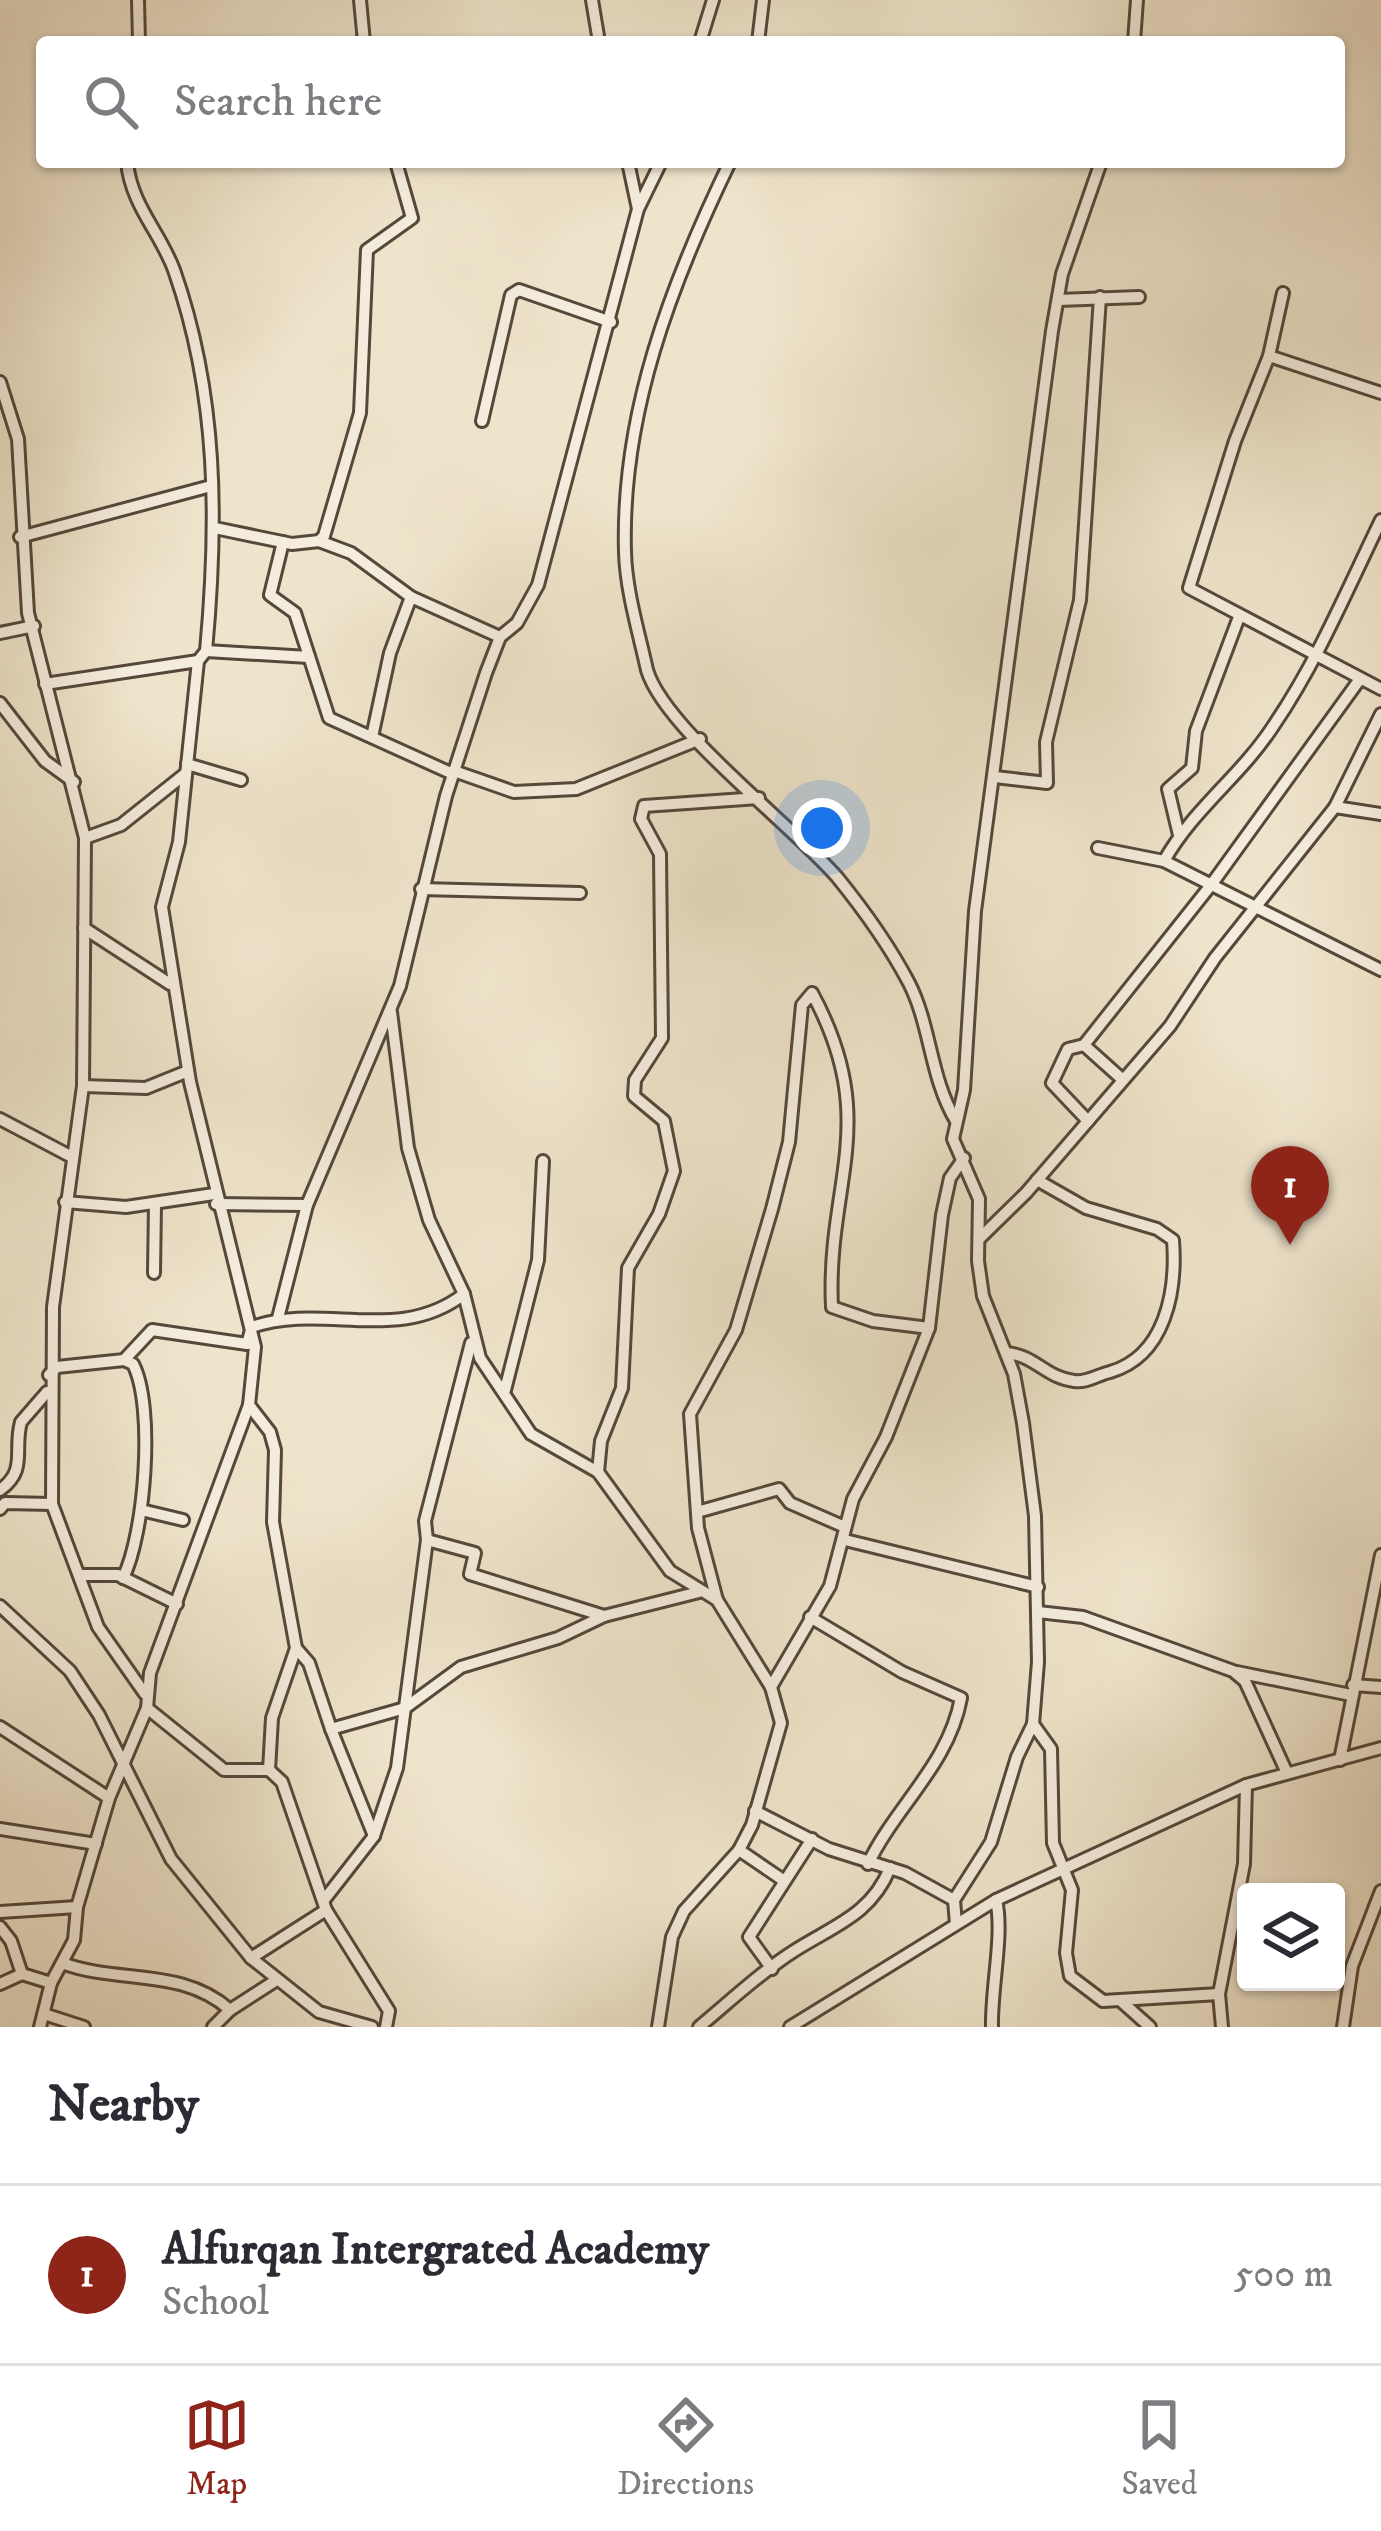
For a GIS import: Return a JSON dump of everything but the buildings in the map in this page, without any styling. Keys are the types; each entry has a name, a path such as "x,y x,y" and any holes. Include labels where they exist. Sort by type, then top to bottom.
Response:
{"street":[{"path":"138,0 139,36"},
{"path":"360,0 363,36"},
{"path":"592,0 598,36"},
{"path":"702,36 713,0"},
{"path":"759,36 763,0"},
{"path":"1134,36 1137,0"},
{"path":"40,2027 51,1983 74,1940 77,1906 109,1798 147,1708 145,1694 249,1405 255,1347 215,1199 170,984 162,908 179,842 202,656 215,528 214,442 173,268 144,219 129,168"},
{"path":"320,542 360,413 367,250 412,218 398,168"},
{"path":"629,168 638,209"},
{"path":"278,1318 307,1205 392,1006 454,773 500,637 517,622 538,585 638,209 658,168"},
{"path":"727,168 685,253 670,299 644,383 628,474 625,553 647,670 652,689 836,875 910,985 926,1050 956,1121"},
{"path":"956,1924 954,1900 991,1842 1017,1757 1033,1724 1039,1612 1027,1451 1006,1354 983,1297 979,1199 953,1138 964,1090 969,968 1058,300 1099,168"},
{"path":"482,421 511,295 519,290 611,322"},
{"path":"1282,293 1269,356 1189,580 1192,591 1381,689"},
{"path":"995,777 1047,783 1046,742 1080,601 1100,297"},
{"path":"1058,300 1139,297"},
{"path":"1269,356 1381,393"},
{"path":"0,382 18,439 20,537 45,685 86,838 83,1086 64,1202 49,1386 20,1422 20,1465 15,1478 0,1490"},
{"path":"20,537 212,486"},
{"path":"1164,861 1179,835 1272,729 1318,655 1381,520"},
{"path":"215,528 284,542 320,542 351,553 412,597 500,637"},
{"path":"284,542 270,595 295,613 329,718 454,773 514,792 576,789 700,739"},
{"path":"371,737 390,653 412,597"},
{"path":"1179,835 1168,789 1192,768 1196,730 1239,617"},
{"path":"0,633 34,626"},
{"path":"45,685 202,656 309,657"},
{"path":"1088,1121 1052,1079 1068,1048 1084,1045 1211,885 1360,679"},
{"path":"0,703 45,761 74,782"},
{"path":"980,1238 1123,1080 1335,807 1381,714"},
{"path":"186,769 241,780"},
{"path":"86,838 121,825 186,769"},
{"path":"598,1472 601,1441 622,1388 628,1268 659,1214 674,1171 664,1120 634,1096 635,1080 662,1038 660,854 641,818 644,806 759,798"},
{"path":"1335,807 1381,814"},
{"path":"1098,848 1164,861 1381,970"},
{"path":"421,889 580,893"},
{"path":"84,928 170,984"},
{"path":"658,2027 678,1924 696,1895 739,1850 781,1723 771,1687 717,1600 697,1512 690,1414 736,1330 772,1209 789,1142 802,1005 812,993 838,1057 851,1125 832,1307 873,1321 929,1328"},
{"path":"392,1006 408,1148 429,1220 464,1294 480,1358 531,1434 598,1472 670,1571 717,1600"},
{"path":"1084,1045 1123,1080"},
{"path":"83,1086 146,1088 188,1071"},
{"path":"0,1119 72,1157"},
{"path":"771,1687 830,1586 845,1534 929,1328 946,1196 950,1178 964,1157"},
{"path":"505,1390 538,1260 542,1161"},
{"path":"1006,1354 1029,1355 1055,1376 1076,1382 1133,1365 1150,1352 1172,1282 1173,1240 1157,1229 1086,1208 1037,1180"},
{"path":"64,1202 127,1207 215,1199 307,1205"},
{"path":"154,1274 155,1204"},
{"path":"251,1327 278,1318 418,1318 437,1315 464,1294"},
{"path":"124,1360 152,1330 248,1344 251,1327"},
{"path":"251,1958 325,1905 374,1836 397,1768 428,1540 425,1521 472,1334"},
{"path":"123,1578 141,1510 142,1384 133,1364 124,1360 57,1367 49,1371 52,1504 110,1650 145,1694"},
{"path":"249,1405 270,1432 275,1450 273,1522 296,1648 272,1718 268,1770"},
{"path":"697,1512 779,1489 790,1503 845,1534 1038,1586"},
{"path":"0,1510 4,1503 52,1504"},
{"path":"141,1510 183,1520"},
{"path":"428,1540 476,1553 470,1574 604,1616"},
{"path":"1340,1760 1381,1555"},
{"path":"81,1583 80,1575 123,1578 177,1604"},
{"path":"331,1729 404,1708 461,1667 558,1638 604,1616 702,1591"},
{"path":"0,1606 70,1671 171,1859 251,1958 275,1982 319,2012 372,2027"},
{"path":"1039,1612 1083,1617 1233,1671 1352,1690 1381,1688"},
{"path":"810,1617 902,1672 962,1698 926,1781 884,1834 868,1864"},
{"path":"296,1648 309,1663 374,1836"},
{"path":"1233,1671 1245,1681 1287,1773"},
{"path":"147,1708 224,1770 268,1770 282,1782 325,1905 389,2011 386,2027"},
{"path":"1033,1724 1051,1749 1053,1843 1072,1890 1066,1953 1070,1976 1095,1997 1122,2002 1219,1994"},
{"path":"0,1727 109,1798"},
{"path":"790,2027 996,1900 1246,1785 1381,1748"},
{"path":"1222,2027 1219,1994 1244,1864 1246,1785"},
{"path":"755,1811 954,1900"},
{"path":"0,1829 96,1844"},
{"path":"772,1969 749,1937 812,1839"},
{"path":"739,1850 783,1880"},
{"path":"699,2027 772,1969 870,1904 890,1868"},
{"path":"1343,2027 1352,1966 1381,1891"},
{"path":"992,2027 991,1976 1000,1920 996,1900"},
{"path":"0,1912 77,1906"},
{"path":"0,1928 11,1941 22,1974"},
{"path":"62,1964 102,1976 146,1973 214,1995 230,2010"},
{"path":"0,1984 22,1974 51,1983"},
{"path":"213,2027 230,2010 275,1982"},
{"path":"1122,2002 1150,2027"},
{"path":"46,2015 84,2027"}],"place":[{"name":"Alfurqan Intergrated Academy","path":"1290,1245"}]}
